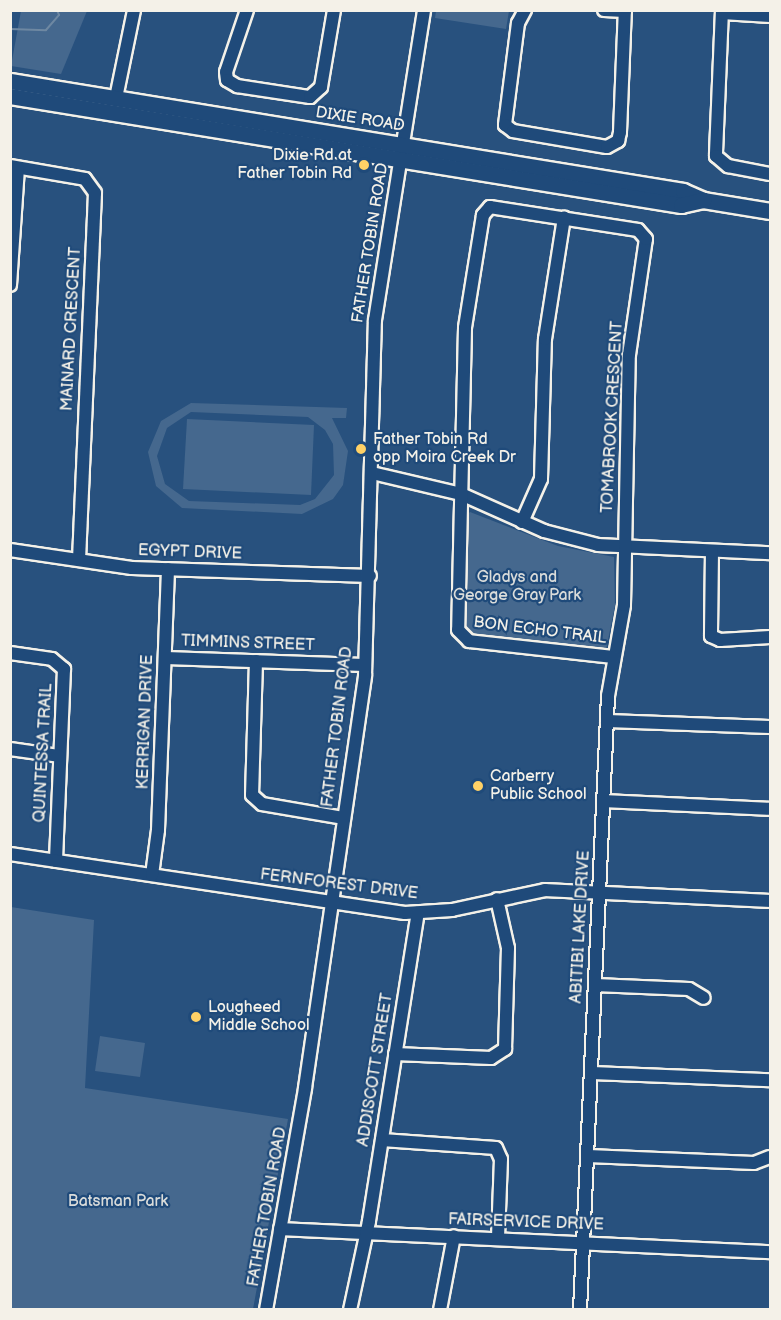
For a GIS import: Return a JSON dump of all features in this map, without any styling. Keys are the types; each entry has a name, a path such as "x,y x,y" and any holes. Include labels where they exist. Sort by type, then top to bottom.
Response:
{"main road":[{"name":"DIXIE ROAD","path":"10,81 116,98 402,152"},
{"name":"DIXIE ROAD","path":"10,96 683,191 703,200 771,211"}],"street":[{"path":"116,98 134,10"},
{"path":"247,10 226,72 227,80 237,86 309,97 321,87 334,10"},
{"name":"FATHER TOBIN ROAD","path":"266,1310 332,903 365,665 370,576 375,320 424,10"},
{"path":"525,10 518,23 505,125 513,131 607,147 618,141 620,132 625,11 604,10"},
{"path":"771,16 722,12 716,156 728,166 771,174"},
{"path":"10,285 14,167"},
{"name":"MAINARD CRESCENT","path":"14,167 85,179 95,193 79,560"},
{"name":"TOMABROOK CRESCENT","path":"461,494 465,328 483,215 490,207 497,207 638,230 646,238 630,340 625,547"},
{"path":"522,522 541,479 545,339 564,218"},
{"path":"372,473 461,494 522,522 575,540 625,547 771,553"},
{"name":"BON ECHO TRAIL","path":"461,494 458,625 462,637 614,657"},
{"name":"ABITIBI LAKE DRIVE","path":"580,1310 585,1242 607,721 614,657 624,605 625,547"},
{"name":"EGYPT DRIVE","path":"10,550 168,569 370,576"},
{"path":"712,551 711,636 720,640 771,637"},
{"name":"KERRIGAN DRIVE","path":"152,875 168,569"},
{"name":"QUINTESSA TRAIL","path":"10,653 52,659 64,669 56,861"},
{"name":"TIMMINS STREET","path":"165,657 365,665"},
{"path":"256,661 252,795 262,804 343,818"},
{"path":"607,721 771,727"},
{"path":"10,749 60,756"},
{"path":"603,801 771,809"},
{"name":"FERNFOREST DRIVE","path":"10,854 332,903 418,913 540,891 771,901"},
{"path":"395,1054 491,1058 505,1049 508,948 497,898"},
{"name":"ADDISCOTT STREET","path":"350,1310 367,1233 418,913"},
{"path":"595,985 689,989 705,998"},
{"path":"592,1073 771,1080"},
{"path":"382,1140 496,1148 501,1159 498,1238"},
{"path":"588,1156 754,1163 771,1157"},
{"name":"FAIRSERVICE DRIVE","path":"280,1229 771,1252"},
{"path":"440,1310 454,1236"}],"green space":[{"path":"436,10 509,11 506,29 435,18"},
{"path":"21,11 87,11 61,74 11,66"},
{"path":"191,403 347,408 346,418 332,418 348,451 343,485 333,499 302,514 182,508 156,486 148,452 161,421","holes":["191,412 308,417 325,430 333,444 334,475 315,499 300,505 189,501 165,484 157,456 167,428"]},
{"path":"187,419 314,425 311,495 183,489"},
{"name":"Gladys and George Gray Park","path":"470,512 558,546 614,557 615,605 606,650 467,634 462,624 465,517"},
{"name":"Batsman Park","path":"11,907 94,920 85,1088 288,1119 253,1309 11,1309"},
{"path":"100,1036 145,1043 140,1077 95,1071"}],"waterway":[{"path":"10,29 46,30 59,15 57,10"}],"place":[{"name":"Dixie Rd at Father Tobin Rd","path":"364,165"},
{"name":"Father Tobin Rd opp Moira Creek Dr","path":"361,449"},
{"name":"Carberry Public School","path":"478,786"},
{"name":"Lougheed Middle School","path":"196,1017"}]}
